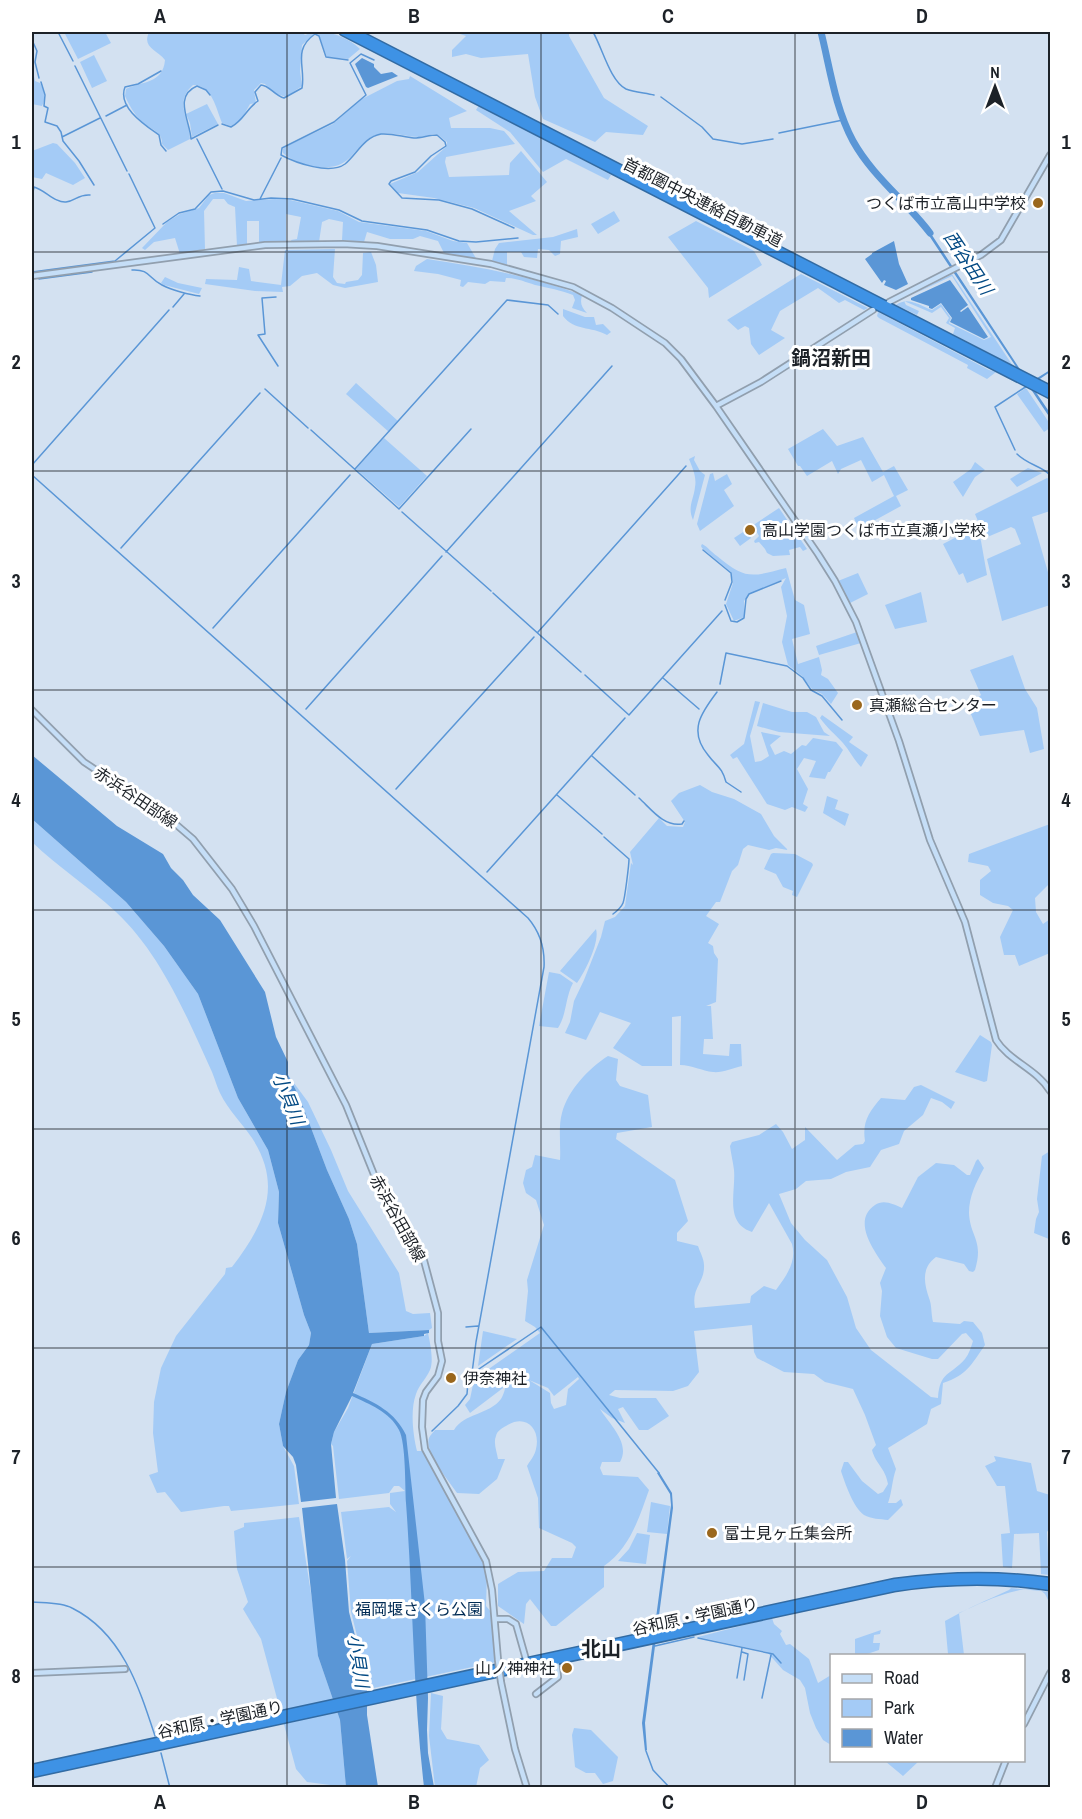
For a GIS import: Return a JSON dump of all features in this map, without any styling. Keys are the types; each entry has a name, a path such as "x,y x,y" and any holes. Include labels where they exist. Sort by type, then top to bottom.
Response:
{"highway":[{"name":"首都圏中央連絡自動車道","path":"343,32 1050,395"},
{"name":"首都圏中央連絡自動車道","path":"356,32 1050,389"},
{"name":"谷和原・学園通り","path":"32,1768 433,1684 895,1582 967,1575 1050,1581"},
{"name":"谷和原・学園通り","path":"527,1663 556,1660 906,1586 982,1581 1050,1587"},
{"name":"谷和原・学園通り","path":"32,1774 246,1724"}],"street":[{"path":"889,302 989,250 1001,240 1050,155"},
{"path":"32,276 279,244 377,246 490,264 573,287 612,308 671,348 716,406 828,569 856,622 888,706 930,840 965,922 996,1040 1002,1048 1043,1081 1050,1091"},
{"path":"716,406 761,381 873,310"},
{"name":"赤浜谷田部線","path":"32,710 84,762 172,821 193,839 232,889 254,926 346,1105 379,1187 422,1253 438,1313 438,1341 442,1361 438,1376 423,1400 423,1439 430,1457 486,1561 490,1574 501,1682 515,1749 527,1788"},
{"path":"496,1619 508,1619 516,1624 527,1663"},
{"path":"536,1694 558,1677 556,1660"},
{"path":"32,1673 125,1669"},
{"path":"1025,1720 1050,1673"},
{"path":"995,1788 1006,1762"}],"green space":[{"path":"64,32 105,32 111,43 78,59"},
{"path":"149,32 302,32 305,35 319,32 326,32 348,40 360,49 348,59 327,57 319,35 315,33 302,45 300,71 302,86 286,97 274,93 261,83 254,90 256,103 250,104 241,120 231,126 222,123 209,93 193,85 187,91 183,104 190,139 168,150 162,144 158,133 144,124 136,115 125,96 126,89 156,78 163,68 165,60 147,42"},
{"path":"454,32 569,32 569,36 604,98 648,126 643,135 606,132 595,142 543,119 535,97 528,54 481,58 466,54 452,57 452,50 466,36"},
{"path":"94,55 107,81 92,88 80,62"},
{"path":"32,67 35,81 40,83 43,92 42,106 32,104"},
{"path":"410,76 467,111 449,118 451,128 490,128 504,131 515,144 446,157 449,177 509,175 510,163 521,151 547,182 531,196 536,201 509,211 537,235 474,208 434,198 398,193 390,184 418,172 447,146 447,142 437,134 419,137 391,134 374,136 346,161 326,167 310,166 283,153 283,149 289,145 333,124 360,100 397,81 409,79"},
{"path":"207,104 218,124 192,137 186,114"},
{"path":"479,105 611,175 608,180 566,159 543,172 510,132 476,110"},
{"path":"53,143 57,144 75,163 85,178 73,185 46,173 42,179 32,177 32,151"},
{"path":"224,193 246,201 290,200 338,211 359,222 426,231 453,241 467,243 477,260 445,255 438,241 420,236 413,239 390,239 367,232 364,242 342,240 343,222 329,219 322,222 319,242 292,242 291,240 297,239 301,217 286,214 286,242 259,243 259,221 247,221 247,245 237,246 235,207 224,199 213,199 204,211 205,249 180,254 175,238 154,242 145,250 142,248 167,222 180,214 199,208 209,195"},
{"path":"614,211 620,221 598,234 591,224"},
{"path":"696,221 754,251 762,265 709,298 708,288 668,237"},
{"path":"577,229 578,237 561,241 560,254 555,256 549,250 538,249 537,258 524,257 521,252 507,252 507,265 492,261 499,243 553,237"},
{"path":"335,249 333,277 337,283 345,284 358,280 362,275 363,253 371,252 376,265 378,282 345,288 333,285 317,273 302,276 290,286 282,287 283,292 255,291 205,284 206,279 237,280 239,267 249,269 251,281 281,285 285,250"},
{"path":"427,259 505,273 563,288 582,295 583,309 587,313 572,308 575,300 573,295 517,279 506,278 505,282 490,281 485,284 468,282 463,287 460,286 461,280 414,271 416,266"},
{"path":"801,274 868,308 864,310 845,300 839,303 818,288 780,311 771,330 785,338 759,355 751,344 749,328 745,326 738,330 727,320"},
{"path":"952,274 1013,366 953,334 955,328 946,323 949,318 941,307 932,313 905,301 914,302 932,310 941,304 951,318 949,323 984,340 991,337 952,276 912,295"},
{"path":"165,277 178,283 202,288 199,294 164,285 161,283"},
{"path":"904,301 906,305 919,311 917,315 896,305"},
{"path":"563,309 585,317 594,317 596,325 603,324 611,332 607,335 572,324 563,316"},
{"path":"878,312 996,372 987,379 967,368 968,365 879,318"},
{"path":"356,383 398,421 389,432 346,394"},
{"path":"1026,388 1050,424 1050,428 1044,432 1017,394"},
{"path":"823,429 837,446 863,437 883,472 894,466 908,490 896,496 901,506 859,529 854,518 894,496 884,475 872,482 861,460 841,469 838,474 832,461 807,476 788,449"},
{"path":"384,438 427,476 399,507 356,469"},
{"path":"695,456 694,460 705,475 693,520 691,507 695,480 689,459"},
{"path":"975,462 985,470 975,477 963,497 953,482 971,469"},
{"path":"1028,468 1042,473 1017,487 1010,479"},
{"path":"713,473 715,481 727,474 732,484 724,490 734,506 700,531 697,524 710,474"},
{"path":"1047,478 1050,480 1050,511 1032,517 1050,579 1050,605 1002,621 987,559 1021,544 1015,529 1011,527 985,538 975,514"},
{"path":"779,508 807,549 803,551 800,547 789,550 790,555 773,556 767,553 759,542 755,543 754,541 759,536 755,529 749,534 751,538 740,546 734,538"},
{"path":"976,527 987,575 967,583 963,573 959,575 943,544"},
{"path":"702,544 742,573 765,573 786,568 795,600 804,605 810,634 792,639 798,664 819,657 821,675 828,679 838,693 831,704 788,665 782,642 787,616 781,587 786,578 749,594 744,601 744,617 734,621 726,604 733,583 731,572 702,548"},
{"path":"858,573 868,594 850,603 838,581"},
{"path":"921,592 927,622 895,629 885,605"},
{"path":"857,632 861,643 819,655 816,646"},
{"path":"1013,655 1025,689 1037,708 1044,749 1030,753 1024,730 980,736 968,707 981,695 970,670"},
{"path":"755,701 760,702 750,736 755,762 769,756 761,732 781,736 770,745 775,755 784,751 791,754 802,745 806,746 813,738 836,742 843,750 825,779 809,777 816,761 804,758 797,769 808,789 803,804 808,807 805,812 792,807 785,810 767,804 737,757 733,759 730,755 744,744"},
{"path":"763,703 792,712 807,712 816,717 824,732 830,736 779,732 757,726"},
{"path":"822,715 853,737 849,742 868,755 861,767 820,718"},
{"path":"700,785 712,792 734,799 761,814 774,836 788,850 776,848 769,850 748,845 743,849 720,902 716,902 706,916 719,924 708,943 713,946 718,959 716,1002 706,1006 711,1006 713,1039 704,1039 703,1054 729,1056 730,1044 741,1044 742,1066 716,1072 680,1065 681,1016 672,1017 672,1066 642,1066 613,1048 631,1023 600,1012 586,1040 565,1033 570,1022 574,1001 601,937 605,921 615,917 625,906 631,863 633,865 630,852 659,818 667,826 683,827 685,822 671,801 679,793"},
{"path":"827,796 838,800 835,809 849,814 845,826 823,813"},
{"path":"32,819 126,902 164,946 198,994 238,1098 268,1150 279,1192 278,1223 311,1333 309,1345 298,1360 286,1392 279,1424 283,1446 294,1466 299,1504 231,1511 229,1506 224,1506 181,1512 165,1492 157,1493 149,1475 158,1472 153,1433 154,1402 161,1368 176,1336 225,1274 226,1268 232,1267 253,1236 266,1206 267,1173 262,1156 252,1138 220,1093 193,1030 160,967 132,929 116,912 32,842"},
{"path":"1050,824 1050,883 1035,898 1036,912 1043,924 1050,919 1050,953 1019,966 1015,955 1004,955 1000,937 1013,910 1008,906 993,903 980,895 980,880 991,871 988,866 968,862 969,854"},
{"path":"773,853 795,854 812,863 797,897 792,895 793,891 783,887 776,874 764,869"},
{"path":"596,929 594,949 577,983 560,971"},
{"path":"549,972 560,974 573,983 558,1028 539,1026"},
{"path":"980,1035 992,1045 987,1081 984,1082 955,1072"},
{"path":"608,1056 618,1059 616,1080 620,1086 648,1095 652,1127 617,1133 616,1139 675,1180 688,1221 677,1233 677,1241 698,1246 704,1263 704,1271 695,1295 695,1308 750,1303 751,1296 764,1286 776,1290 792,1263 792,1244 769,1203 752,1232 743,1228 738,1222 733,1206 734,1170 730,1146 732,1142 759,1135 776,1124 792,1149 805,1140 805,1127 837,1160 855,1145 863,1144 867,1118 881,1098 905,1100 914,1087 921,1085 955,1102 951,1109 931,1098 923,1115 904,1131 899,1144 881,1150 870,1167 846,1172 831,1179 806,1181 796,1189 779,1194 791,1223 805,1240 827,1260 847,1297 856,1328 871,1350 931,1397 938,1398 943,1378 965,1359 973,1341 966,1333 962,1334 938,1359 896,1348 887,1337 880,1316 882,1291 880,1283 886,1268 867,1236 865,1219 868,1212 881,1202 902,1208 918,1177 936,1163 954,1165 970,1175 978,1159 984,1168 969,1207 978,1252 975,1270 969,1271 964,1264 936,1257 928,1266 925,1281 933,1322 960,1324 964,1321 973,1322 982,1333 985,1345 963,1373 943,1383 941,1404 931,1409 927,1424 888,1448 896,1469 888,1503 896,1503 901,1499 903,1505 888,1520 870,1517 860,1511 841,1471 844,1462 848,1462 862,1481 878,1494 883,1492 888,1484 872,1450 876,1445 853,1389 825,1382 814,1374 784,1372 757,1358 754,1352 752,1325 694,1331 699,1372 688,1386 673,1391 615,1390 609,1395 620,1398 656,1398 669,1416 648,1430 639,1430 623,1407 618,1409 625,1423 612,1418 600,1409 618,1434 623,1448 620,1462 602,1462 600,1468 603,1475 638,1477 649,1490 627,1541 613,1559 604,1566 604,1587 556,1626 551,1626 530,1599 526,1604 524,1624 498,1606 498,1584 518,1572 544,1571 552,1558 572,1558 576,1547 539,1528 538,1498 527,1466 536,1449 534,1429 525,1422 519,1421 499,1431 495,1442 498,1459 505,1459 497,1479 479,1494 457,1493 443,1474 428,1444 435,1430 454,1430 464,1420 496,1404 502,1397 508,1376 514,1375 483,1373 540,1333 525,1321 527,1280 544,1225 536,1200 526,1193 523,1183 526,1170 532,1167 535,1155 560,1160 560,1124 565,1104 580,1080","holes":["578,1377 579,1379 568,1389 566,1405 554,1409 550,1393 529,1380 548,1388 554,1396"]},
{"path":"288,1075 308,1102 348,1191 399,1273 406,1311 413,1314 430,1313 432,1328 429,1330 369,1333 357,1244 299,1096"},
{"path":"1050,1151 1050,1243 1049,1239 1034,1233 1039,1212 1037,1199 1042,1156"},
{"path":"483,1331 517,1339 478,1366"},
{"name":"福岡堰さくら公園","path":"428,1333 432,1362 430,1370 417,1391 413,1407 417,1451 424,1451 480,1555 487,1574 486,1606 491,1612 496,1662 369,1689 351,1612 347,1561 351,1556 347,1559 341,1512 389,1507 396,1512 390,1504 390,1493 405,1491 399,1486 394,1486 389,1493 339,1499 331,1444 334,1432 348,1408 372,1344 424,1336"},
{"path":"479,1377 504,1378 503,1388 470,1413 465,1405 470,1399 474,1380"},
{"path":"994,1456 1031,1463 1037,1491 1050,1495 1050,1527 1047,1532 1049,1575 1041,1574 1039,1533 1014,1534 1012,1568 1003,1567 1001,1534 1010,1533 1005,1486 997,1486 985,1466 996,1461"},
{"path":"651,1502 670,1506 667,1534 647,1532"},
{"path":"299,1517 316,1625 318,1656 340,1720 346,1787 307,1782 296,1769 261,1639 243,1609 248,1602 237,1569 234,1531 244,1527 244,1523"},
{"path":"637,1533 650,1535 646,1564 618,1561 629,1549"},
{"path":"1011,1588 1025,1589 1002,1595 967,1609"},
{"path":"1039,1591 1050,1592 1050,1606 1045,1594"},
{"path":"959,1613 964,1654 948,1654 945,1621"},
{"path":"772,1618 774,1624 782,1631 780,1634 786,1645 790,1644 809,1659 818,1683 830,1676 830,1744 823,1740 816,1728 810,1713 805,1688 800,1680 783,1670 767,1652 698,1637"},
{"path":"881,1630 880,1634 874,1635 873,1643 880,1643 879,1650 867,1654 855,1654 855,1639"},
{"path":"431,1693 443,1696 441,1729 447,1739 479,1745 489,1760 480,1768 476,1787 435,1787 429,1736"},
{"path":"574,1728 591,1730 618,1757 613,1781 603,1784 595,1773 586,1773 575,1767 572,1735"},
{"path":"886,1762 918,1762 903,1776"}],"water":[{"path":"362,58 374,64 381,74 392,72 398,76 366,87 355,64"},
{"path":"926,226 1029,383 1050,370 1031,385 1050,413 1050,418 924,228"},
{"path":"894,241 899,264 908,284 896,290 884,285 886,281 884,280 882,283 865,259"},
{"path":"950,280 968,305 960,311 968,307 988,337 984,339 950,322 952,318 941,303 932,309 911,300"},
{"name":"小貝川","path":"32,755 117,826 163,854 171,868 193,895 220,920 265,992 276,1037 288,1062 288,1075 299,1096 327,1170 349,1219 357,1244 369,1333 429,1330 429,1333 424,1336 372,1344 353,1393 390,1414 406,1435 425,1605 428,1753 434,1787 424,1787 420,1752 405,1465 399,1430 385,1413 352,1396 334,1432 331,1444 336,1498 301,1502 296,1465 293,1457 283,1446 279,1424 286,1392 298,1360 309,1345 311,1333 278,1223 279,1192 268,1150 238,1098 198,994 164,946 126,902 32,819"},
{"path":"659,1472 672,1493 673,1508 645,1723 647,1750 645,1751 642,1723 671,1505 670,1494 657,1473"},
{"name":"小貝川","path":"337,1504 349,1612 367,1683 367,1715 378,1787 346,1787 340,1720 318,1656 302,1508"}],"waterway":[{"path":"58,32 73,61"},
{"path":"593,32 620,85 629,90 654,95"},
{"name":"西谷田川","path":"821,32 837,102 853,141 870,166 930,233"},
{"path":"222,124 231,127 239,121 258,101 255,92 261,85 284,98 302,88 302,53 308,40 315,34 319,36 326,57 348,60"},
{"path":"32,40 37,51 35,62 39,78"},
{"path":"374,60 361,54 350,63 366,95 334,122 282,148 281,155 322,168 339,167 345,164 365,142 381,134 414,138 437,135 446,146 431,156 415,172 391,181 389,184 402,198 439,200 472,209 514,228"},
{"path":"75,66 127,171"},
{"path":"161,71 138,84 125,87 124,94 125,102 134,115 159,135 161,145 166,151"},
{"path":"41,82 45,95 44,106 48,108 45,122 57,126 63,141 94,185"},
{"path":"210,95 206,90 197,86 186,96 184,102 191,139 218,125"},
{"path":"661,97 702,127 713,139 742,144 773,139"},
{"path":"106,116 127,105"},
{"path":"62,137 100,118"},
{"path":"779,133 843,120"},
{"path":"197,139 222,189"},
{"path":"260,199 281,158"},
{"path":"32,272 115,261 155,228 129,174"},
{"path":"32,197 34,187 62,202 90,195"},
{"path":"163,224 179,213 195,209 211,192 223,191 254,200 292,199 339,210 362,221 427,230 459,241 476,242 518,238"},
{"path":"132,270 146,272 157,282 170,289 200,296"},
{"path":"39,279 92,272"},
{"path":"173,307 184,294"},
{"path":"276,297 262,298 265,334 258,335 278,366"},
{"path":"355,469 507,300 548,305 558,314"},
{"path":"32,465 169,310"},
{"path":"446,552 612,366"},
{"path":"1015,450 995,407 1027,386"},
{"path":"265,389 308,428"},
{"path":"121,548 260,393"},
{"path":"311,430 399,509 471,429"},
{"path":"1017,454 1050,475"},
{"path":"538,632 686,466"},
{"path":"32,475 528,918 539,935 544,953 544,967 472,1373 468,1382 467,1394 432,1431"},
{"path":"213,628 350,475"},
{"path":"402,512 491,591"},
{"path":"703,550 731,573 732,582 725,600"},
{"path":"306,709 442,556"},
{"path":"725,605 731,621 737,622 744,618 746,599 749,594 781,581"},
{"path":"493,593 581,672"},
{"path":"585,675 629,715 722,611"},
{"path":"396,789 534,637"},
{"path":"720,684 726,653 787,666 803,678 811,690 822,696 842,720"},
{"path":"663,678 699,709"},
{"path":"717,692 699,722 699,738 708,755 721,770 726,782 741,792"},
{"path":"487,872 625,718"},
{"path":"592,756 635,795"},
{"path":"557,795 602,834"},
{"path":"639,798 664,820 676,824 682,824 684,821"},
{"path":"604,837 629,859 623,903 613,914"},
{"path":"466,1327 478,1326"},
{"path":"473,1373 541,1327 659,1473"},
{"path":"32,1602 68,1606 104,1632 116,1647 135,1681 155,1736"},
{"path":"655,1646 694,1637"},
{"path":"698,1638 773,1654 781,1663"},
{"path":"737,1678 742,1648"},
{"path":"742,1652 748,1654 744,1680"},
{"path":"762,1698 771,1655"},
{"path":"646,1751 653,1770 670,1788"},
{"path":"161,1753 170,1788"}],"place":[{"name":"つくば市立高山中学校","path":"1038,203"},
{"name":"高山学園つくば市立真瀬小学校","path":"750,530"},
{"name":"真瀬総合センター","path":"857,705"},
{"name":"伊奈神社","path":"451,1378"},
{"name":"富士見ヶ丘集会所","path":"712,1533"},
{"name":"山ノ神神社","path":"567,1668"}],"district":[{"name":"鍋沼新田","path":"831,358"},
{"name":"北山","path":"601,1649"}]}
